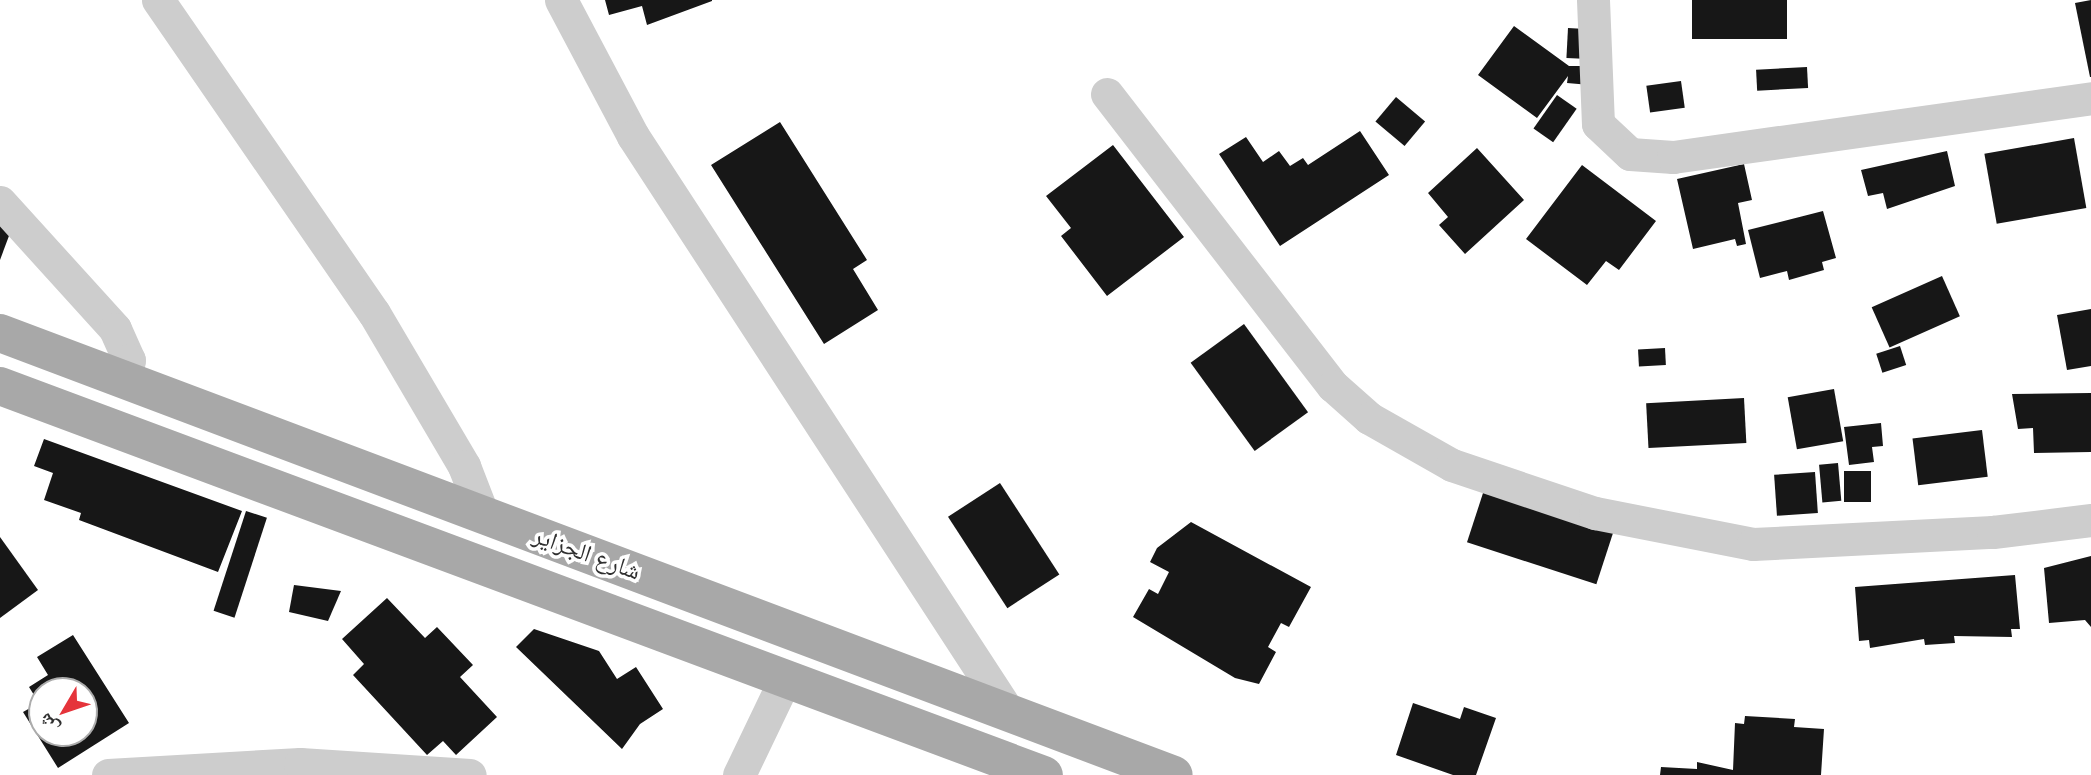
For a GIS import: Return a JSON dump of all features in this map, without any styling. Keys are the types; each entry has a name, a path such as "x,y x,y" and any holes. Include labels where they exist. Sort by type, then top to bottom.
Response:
{"main road":[{"name":"شارع الجزاير","path":"0,333 1174,775"},
{"name":"شارع الجزاير","path":"0,386 1044,775"}],"street":[{"path":"159,0 374,313 446,432 483,515"},
{"path":"561,0 633,136 1007,710"},
{"path":"1592,0 1598,124 1630,154 1673,157 2091,98"},
{"path":"1107,94 1333,386 1368,418 1452,465 1595,513 1753,544 1993,532 2091,520"},
{"path":"0,202 115,329 129,360 125,381"},
{"path":"739,775 785,679"},
{"path":"127,774 300,764 470,775"}],"building":[{"path":"605,0 712,1 647,25 642,6 609,15"},
{"path":"1692,0 1787,0 1787,39 1692,39"},
{"path":"2091,0 2091,77 2090,77 2075,3"},
{"path":"1514,26 1569,66 1592,66 1590,85 1567,83 1568,76 1537,118 1478,75"},
{"path":"1568,28 1590,29 1588,59 1566,58"},
{"path":"1807,67 1808,88 1757,91 1756,70"},
{"path":"1681,81 1685,108 1650,113 1646,86"},
{"path":"1557,95 1577,109 1553,142 1533,129"},
{"path":"1396,97 1425,121 1405,146 1375,122"},
{"path":"780,122 867,260 853,269 878,310 824,344 711,165"},
{"path":"1360,131 1389,175 1280,246 1219,154 1246,137 1263,162 1279,151 1290,166 1303,158 1308,165"},
{"path":"2074,138 2086,208 1997,224 1984,154"},
{"path":"1113,145 1184,237 1107,296 1061,236 1071,228 1046,196"},
{"path":"1477,148 1524,200 1465,254 1439,225 1448,217 1428,193"},
{"path":"1947,151 1955,186 1887,209 1883,193 1868,196 1861,170"},
{"path":"1744,164 1752,200 1738,203 1746,244 1737,246 1735,239 1693,249 1677,179"},
{"path":"1582,165 1656,221 1619,270 1606,261 1587,285 1526,239"},
{"path":"1823,211 1836,258 1822,262 1824,270 1789,280 1787,271 1760,278 1748,230"},
{"path":"0,215 13,225 0,260"},
{"path":"1942,276 1960,316 1890,348 1872,307"},
{"path":"2091,309 2091,366 2067,370 2057,315"},
{"path":"1244,324 1308,412 1255,451 1191,363"},
{"path":"1900,346 1906,365 1882,373 1876,354"},
{"path":"1665,348 1666,365 1639,366 1638,349"},
{"path":"1834,389 1843,441 1797,449 1788,397"},
{"path":"2091,393 2091,452 2034,453 2033,428 2018,429 2012,394"},
{"path":"1744,398 1746,443 1648,448 1646,403"},
{"path":"1881,423 1883,446 1872,447 1874,462 1849,465 1844,427"},
{"path":"1982,430 1988,477 1918,485 1913,439"},
{"path":"44,439 242,511 218,572 79,520 81,513 44,500 53,473 34,466"},
{"path":"1838,463 1841,501 1822,503 1819,465"},
{"path":"1844,471 1871,471 1871,502 1844,502"},
{"path":"1815,472 1818,513 1777,516 1774,475"},
{"path":"1000,483 1059,574 1007,608 948,517"},
{"path":"1484,490 1613,532 1596,584 1467,542"},
{"path":"246,511 267,518 234,618 214,611"},
{"path":"1191,522 1311,587 1289,627 1281,623 1268,647 1276,652 1259,684 1235,678 1133,617 1149,589 1158,594 1169,572 1150,562 1157,548"},
{"path":"0,537 38,590 0,618"},
{"path":"2091,556 2091,627 2085,620 2049,623 2044,568"},
{"path":"2015,575 2020,629 2011,629 2012,637 1954,636 1955,643 1925,645 1924,639 1870,648 1869,640 1859,641 1855,587"},
{"path":"294,585 341,591 328,621 289,612"},
{"path":"387,598 425,638 437,627 473,665 460,677 497,717 456,755 443,741 427,755 353,675 364,664 342,639"},
{"path":"534,629 599,651 617,679 636,667 663,709 640,724 622,749 516,647"},
{"path":"73,635 129,723 98,743 98,677 45,677 48,675 37,657"},
{"path":"1413,703 1460,719 1464,707 1496,718 1476,775 1453,775 1396,755"},
{"path":"1745,716 1795,719 1794,727 1824,729 1821,775 1660,775 1661,767 1697,769 1697,762 1733,770 1735,723 1744,724"},
{"path":"45,747 91,747 58,768"}]}
